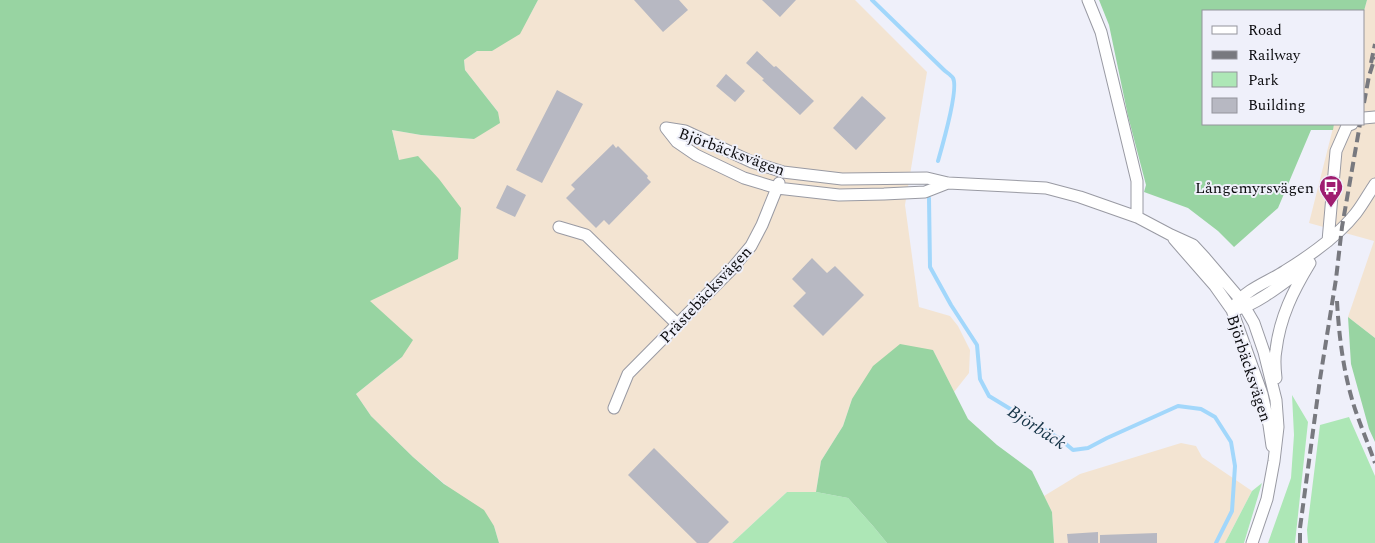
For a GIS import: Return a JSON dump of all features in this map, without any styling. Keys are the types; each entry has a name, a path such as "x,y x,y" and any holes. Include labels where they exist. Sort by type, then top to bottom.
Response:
{"street":[{"path":"1088,0 1101,32 1137,181 1137,217"},
{"path":"1232,310 1242,303 1252,289 1285,271 1325,244 1336,151 1347,126 1350,125"},
{"name":"Björbäcksvägen","path":"948,183 925,192 884,194 839,195 778,188 744,178 696,154 677,142 666,128 685,131 752,162 783,172 842,179 927,178 948,183 1046,188 1080,197 1137,217 1193,246 1206,258 1242,303 1254,323 1264,352 1276,400 1278,427 1274,461 1267,499 1252,543"},
{"name":"Prästebäcksvägen","path":"614,408 628,374 730,271 751,246 778,188 783,172"},
{"path":"1276,400 1275,352 1283,319 1293,292 1310,263 1325,244 1356,213 1375,184"},
{"path":"559,227 586,235 677,324"},
{"name":"Björbäcksvägen","path":"1171,235 1215,286 1232,310 1262,394 1274,461"},
{"path":"1242,303 1259,300 1310,263"}],"shaded area":[{"path":"538,0 855,0 927,72 905,205 919,307 950,316 958,326 970,350 969,373 954,392 933,350 852,399 843,426 821,461 816,492 787,492 732,543 499,543 494,526 413,457 371,416 356,394 402,357 369,301 399,160 392,130 421,135 474,139 498,112 465,70 464,60 477,51 492,51 529,17"},
{"path":"1367,0 1375,0 1375,338 1348,317 1374,241 1309,223 1334,125 1365,125 1364,10"},
{"path":"1181,443 1196,446 1202,457 1252,491 1225,543 1054,543 1052,512 1044,496 1080,474"}],"green space":[{"path":"0,0 538,0 520,34 492,51 477,51 464,60 465,70 498,112 500,123 474,139 421,135 392,130 399,160 418,156 439,179 461,208 458,259 370,301 413,340 402,357 356,394 371,416 413,457 444,484 484,510 494,526 499,543 0,543"},
{"path":"1099,0 1367,0 1364,10 1202,10 1202,125 1334,125 1333,130 1311,130 1278,208 1234,247 1218,231 1188,208 1144,192 1146,185 1128,116 1109,25"},
{"path":"1348,317 1375,338 1375,442 1369,429 1351,364"},
{"path":"900,344 933,350 968,419 997,445 1032,471 1052,512 1054,543 887,543 848,498 816,492 821,461 843,426 852,399 873,366"},
{"path":"1292,395 1308,422 1295,543 1268,543 1291,478 1294,435"},
{"path":"1349,417 1375,476 1375,543 1308,543 1307,530 1320,425"},
{"path":"1262,483 1244,543 1225,543 1252,491"},
{"path":"787,492 816,492 848,498 887,543 732,543"}],"building":[{"path":"634,0 679,0 688,10 663,32"},
{"path":"762,0 796,0 780,17"},
{"path":"757,51 814,101 800,115 746,63"},
{"path":"726,74 745,91 735,102 716,86"},
{"path":"557,90 583,104 542,183 516,170"},
{"path":"862,96 886,118 856,150 833,128"},
{"path":"613,144 616,148 618,146 648,176 647,178 651,182 609,225 604,220 596,228 566,198 575,189 571,185"},
{"path":"507,185 526,195 515,217 496,208"},
{"path":"812,258 827,273 835,266 864,295 823,336 793,306 806,293 792,279"},
{"path":"654,448 729,522 708,543 697,543 628,475"},
{"path":"1098,532 1098,543 1068,543 1067,534"},
{"path":"1157,533 1157,543 1100,543 1100,535"}],"waterway":[{"name":"Björbäck","path":"872,0 953,78 954,94 938,161"},
{"name":"Björbäck","path":"929,198 930,267 951,305 977,345 980,379 989,396 1060,439 1073,450 1088,448 1178,406 1201,409 1215,417 1231,442 1235,466 1232,511 1216,543"}],"railway":[{"path":"1371,63 1375,44"},
{"path":"1365,98 1375,57"},
{"path":"1300,543 1300,528 1320,379 1336,279 1342,227 1360,125"},
{"path":"1337,301 1348,385 1375,463"}],"place":[{"name":"Långemyrsvägen","path":"1331,208"}]}
